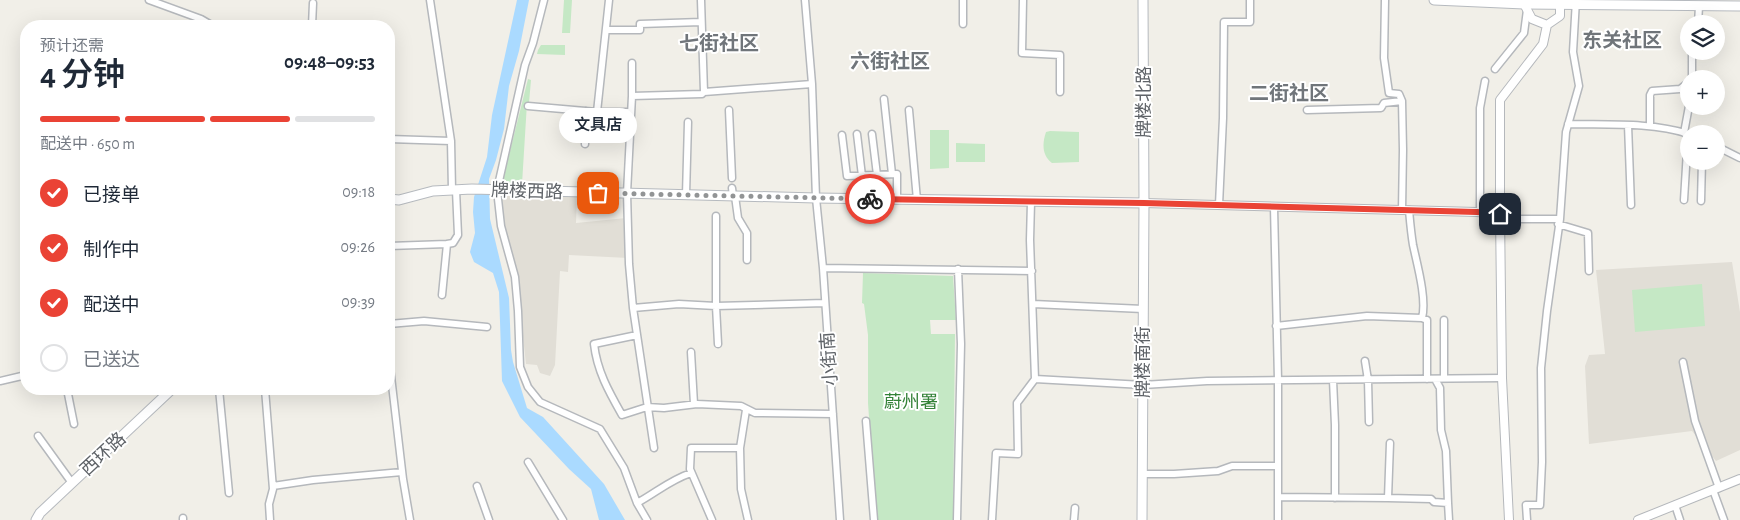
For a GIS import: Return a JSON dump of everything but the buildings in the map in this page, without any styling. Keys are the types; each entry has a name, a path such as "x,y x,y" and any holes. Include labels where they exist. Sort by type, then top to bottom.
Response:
{"main road":[{"name":"牌楼北路","path":"1143,0 1144,203"},
{"path":"1434,0 1509,2 1526,7 1556,3 1740,6"},
{"name":"牌楼西路","path":"395,200 433,191 472,189 686,195 733,193 896,200 1144,203"},
{"name":"牌楼南街","path":"1142,520 1144,203"},
{"name":"西环路","path":"36,520 40,513 166,395"}],"street":[{"path":"148,0 203,20"},
{"path":"395,246 453,243 458,235 452,141 430,0"},
{"path":"544,0 533,43 525,65 496,190 501,226 515,277 520,367 528,387 540,402 600,429 624,468 647,520"},
{"path":"598,112 609,0"},
{"path":"701,0 704,92"},
{"name":"小街南","path":"805,0 812,84 816,198 823,268 840,520"},
{"path":"963,0 963,24"},
{"path":"1022,0 1022,53 1060,55 1060,92"},
{"path":"1219,205 1223,118 1224,22 1250,22 1250,0"},
{"path":"1385,0 1384,58 1389,93 1399,94 1402,101 1406,210 1418,266 1423,307 1422,318"},
{"path":"312,20 313,3"},
{"path":"1509,520 1502,378 1500,100 1543,44 1547,25 1560,16 1556,3"},
{"path":"1527,520 1526,504 1540,505 1542,462 1541,368 1559,222 1566,132 1579,86 1573,52 1576,3"},
{"path":"1526,7 1532,19 1547,25"},
{"path":"1496,69 1524,33 1526,7"},
{"path":"606,30 640,30 640,24 702,22"},
{"path":"632,63 627,193 633,308 654,448"},
{"path":"1480,212 1480,108 1485,80"},
{"path":"632,96 702,94 704,92 812,84"},
{"path":"1650,126 1650,95 1652,91 1680,89"},
{"path":"884,99 892,174"},
{"path":"1307,110 1381,108 1384,103 1402,101"},
{"path":"528,106 598,112 631,112"},
{"path":"729,110 732,178"},
{"path":"909,110 917,200"},
{"path":"585,144 586,111"},
{"path":"686,195 688,122"},
{"path":"1568,124 1650,126 1680,132"},
{"path":"1628,125 1631,205"},
{"path":"857,134 862,176"},
{"path":"872,134 877,176"},
{"path":"842,135 847,176 897,174 896,200"},
{"path":"395,139 452,141"},
{"path":"1725,150 1740,158"},
{"path":"1684,200 1685,170"},
{"path":"1701,201 1702,170"},
{"path":"733,193 738,218 747,233 747,260"},
{"path":"992,520 996,453 1018,454 1017,403 1035,379 1030,240 1031,202"},
{"path":"1144,203 1480,212 1559,222 1588,233 1589,271"},
{"path":"1274,207 1278,380 1278,520"},
{"path":"716,216 718,344"},
{"path":"442,295 447,244"},
{"path":"823,268 1032,271"},
{"path":"956,520 961,344 958,269"},
{"path":"633,308 679,304 716,306 825,303"},
{"path":"1033,304 1143,309"},
{"path":"1276,326 1367,316 1422,318 1427,320 1427,379"},
{"path":"1444,320 1444,378"},
{"path":"395,323 424,321 487,327"},
{"path":"636,334 594,344 600,371 622,415 647,407 664,408 694,404 741,406 755,413 833,414"},
{"path":"691,352 694,404"},
{"path":"1365,361 1368,380 1369,422"},
{"path":"1684,362 1695,421 1724,520"},
{"path":"0,380 20,376"},
{"path":"1435,378 1440,388 1441,430 1446,450 1448,520"},
{"path":"1035,379 1143,385 1207,381 1502,378"},
{"path":"1333,380 1336,425 1335,498"},
{"path":"68,395 74,424"},
{"path":"220,395 229,493"},
{"path":"265,395 273,486 269,504 270,520"},
{"path":"393,395 402,472 410,520"},
{"path":"746,410 740,448 741,489 748,520"},
{"path":"866,421 874,520"},
{"path":"38,436 72,483"},
{"path":"1388,498 1390,443"},
{"path":"712,520 691,473 691,448 740,448"},
{"path":"528,462 563,520"},
{"path":"1142,474 1218,471 1232,466 1278,466"},
{"path":"273,486 313,480 402,472"},
{"path":"638,503 674,479 691,473"},
{"path":"1638,520 1740,479"},
{"path":"477,486 489,520"},
{"path":"1278,497 1431,499 1434,502 1448,503"},
{"path":"1675,505 1680,520"},
{"path":"1074,520 1075,508"}],"shaded area":[{"path":"499,193 577,195 576,223 626,218 628,258 569,255 568,272 560,271 555,365 550,376 540,373 537,365 526,364 516,274 503,225"},
{"path":"1732,262 1740,312 1740,450 1716,461 1692,431 1589,444 1585,366 1589,355 1605,354 1596,270"}],"green space":[{"path":"564,0 572,0 570,33 562,33"},
{"path":"541,45 565,45 565,55 537,54"},
{"path":"528,79 531,80 529,103 527,103 522,184 502,183"},
{"path":"930,130 949,130 949,168 930,169"},
{"path":"1046,132 1079,132 1079,162 1052,163 1049,160 1045,153 1044,141"},
{"path":"956,143 985,144 985,162 956,162"},
{"name":"蔚州署","path":"863,273 953,276 956,320 930,320 931,334 955,334 953,520 876,520 868,403 868,335 864,304 862,303"},
{"path":"1702,284 1705,326 1635,332 1632,290"}],"water":[{"path":"517,0 529,0 519,51 509,86 504,129 489,179 490,219 509,298 513,362 527,408 543,417 604,484 625,520 599,520 591,489 569,469 520,417 502,381 499,292 493,273 474,262 470,252 475,233 474,197 487,157 492,115"}],"way so far":[{"path":"598,193 870,199"}],"place":[{"name":"文具店","path":"598,193"}],"district":[{"name":"东关社区","path":"1622,40"},
{"name":"七街社区","path":"719,43"},
{"name":"六街社区","path":"890,61"},
{"name":"二街社区","path":"1289,93"}],"route":[{"path":"870,199 1144,203 1500,214"}]}
